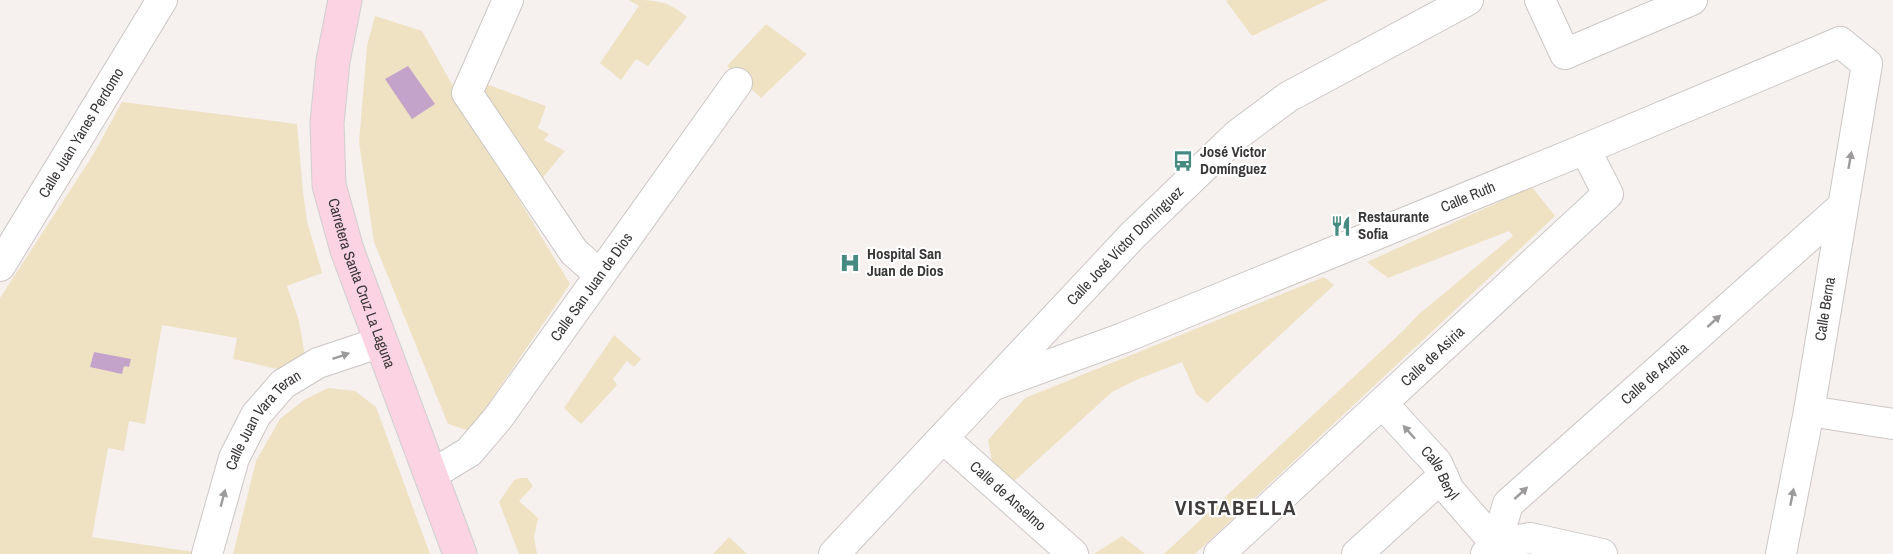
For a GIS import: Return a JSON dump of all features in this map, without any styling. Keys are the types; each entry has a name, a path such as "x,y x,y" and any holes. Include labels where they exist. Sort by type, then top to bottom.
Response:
{"main road":[{"name":"Carretera Santa Cruz La Laguna","path":"345,0 333,61 327,123 330,185 347,250 460,554"}],"street":[{"name":"Calle Juan Yanes Perdomo","path":"0,266 162,0"},
{"path":"508,0 467,93 574,252 599,274"},
{"name":"Calle José Víctor Domínguez","path":"834,554 1133,235 1237,135 1288,97 1468,0"},
{"path":"1540,0 1565,54 1692,0"},
{"name":"Calle Ruth","path":"994,385 1123,338 1586,149 1840,42 1867,64"},
{"name":"Calle Berna","path":"1781,554 1809,411 1867,64"},
{"name":"Calle San Juan de Dios","path":"431,475 468,452 498,418 737,83"},
{"name":"Calle de Asiria","path":"1219,554 1608,194 1586,149"},
{"name":"Calle de Arabia","path":"1495,551 1508,504 1842,207"},
{"name":"Calle Juan Vara Teran","path":"207,554 234,458 256,415 283,384 318,363 381,342"},
{"name":"Calle Beryl","path":"1383,404 1437,463 1449,490 1495,551"},
{"path":"1809,411 1893,424"},
{"name":"Calle de Anselmo","path":"944,438 1073,554"},
{"path":"1357,554 1443,476"},
{"path":"1495,551 1530,538 1602,554"}],"shaded area":[{"path":"629,0 667,4 687,17 648,66 636,59 621,80 600,63 639,6"},
{"path":"1328,0 1252,36 1226,1"},
{"path":"375,16 422,31 492,155 570,284 470,431 448,424 374,242 359,142 367,46"},
{"path":"766,24 807,54 761,98 727,66"},
{"path":"408,66 435,104 412,119 385,79"},
{"path":"483,83 546,106 538,128 549,134 544,140 565,151 538,183 484,100"},
{"path":"122,102 297,124 307,221 322,273 287,286 299,321 305,356 278,369 233,359 237,338 162,325 145,424 129,421 124,451 108,448 92,537 194,552 193,554 0,554 0,298 93,155"},
{"path":"1532,187 1555,216 1195,554 1164,554 1418,315 1513,236 1509,231 1388,278 1367,262"},
{"path":"1324,277 1334,285 1207,403 1196,394 1182,362 1112,392 1011,484 993,467 988,440 1025,398"},
{"path":"614,335 641,359 634,367 627,361 613,379 617,385 581,424 564,408"},
{"path":"94,352 131,359 129,367 124,366 122,374 90,367"},
{"path":"328,388 355,391 376,407 430,554 233,554 256,461 280,419 304,400"},
{"path":"527,478 533,486 519,501 538,518 534,537 537,554 519,554 499,502 514,480"},
{"path":"1122,536 1145,554 1094,554"},
{"path":"729,537 747,554 713,554"}],"place":[{"name":"José Victor Domínguez","path":"1183,161"},
{"name":"Restaurante Sofia","path":"1341,226"},
{"name":"Hospital San Juan de Dios","path":"850,263"}],"district":[{"name":"VISTABELLA","path":"1236,508"}]}
